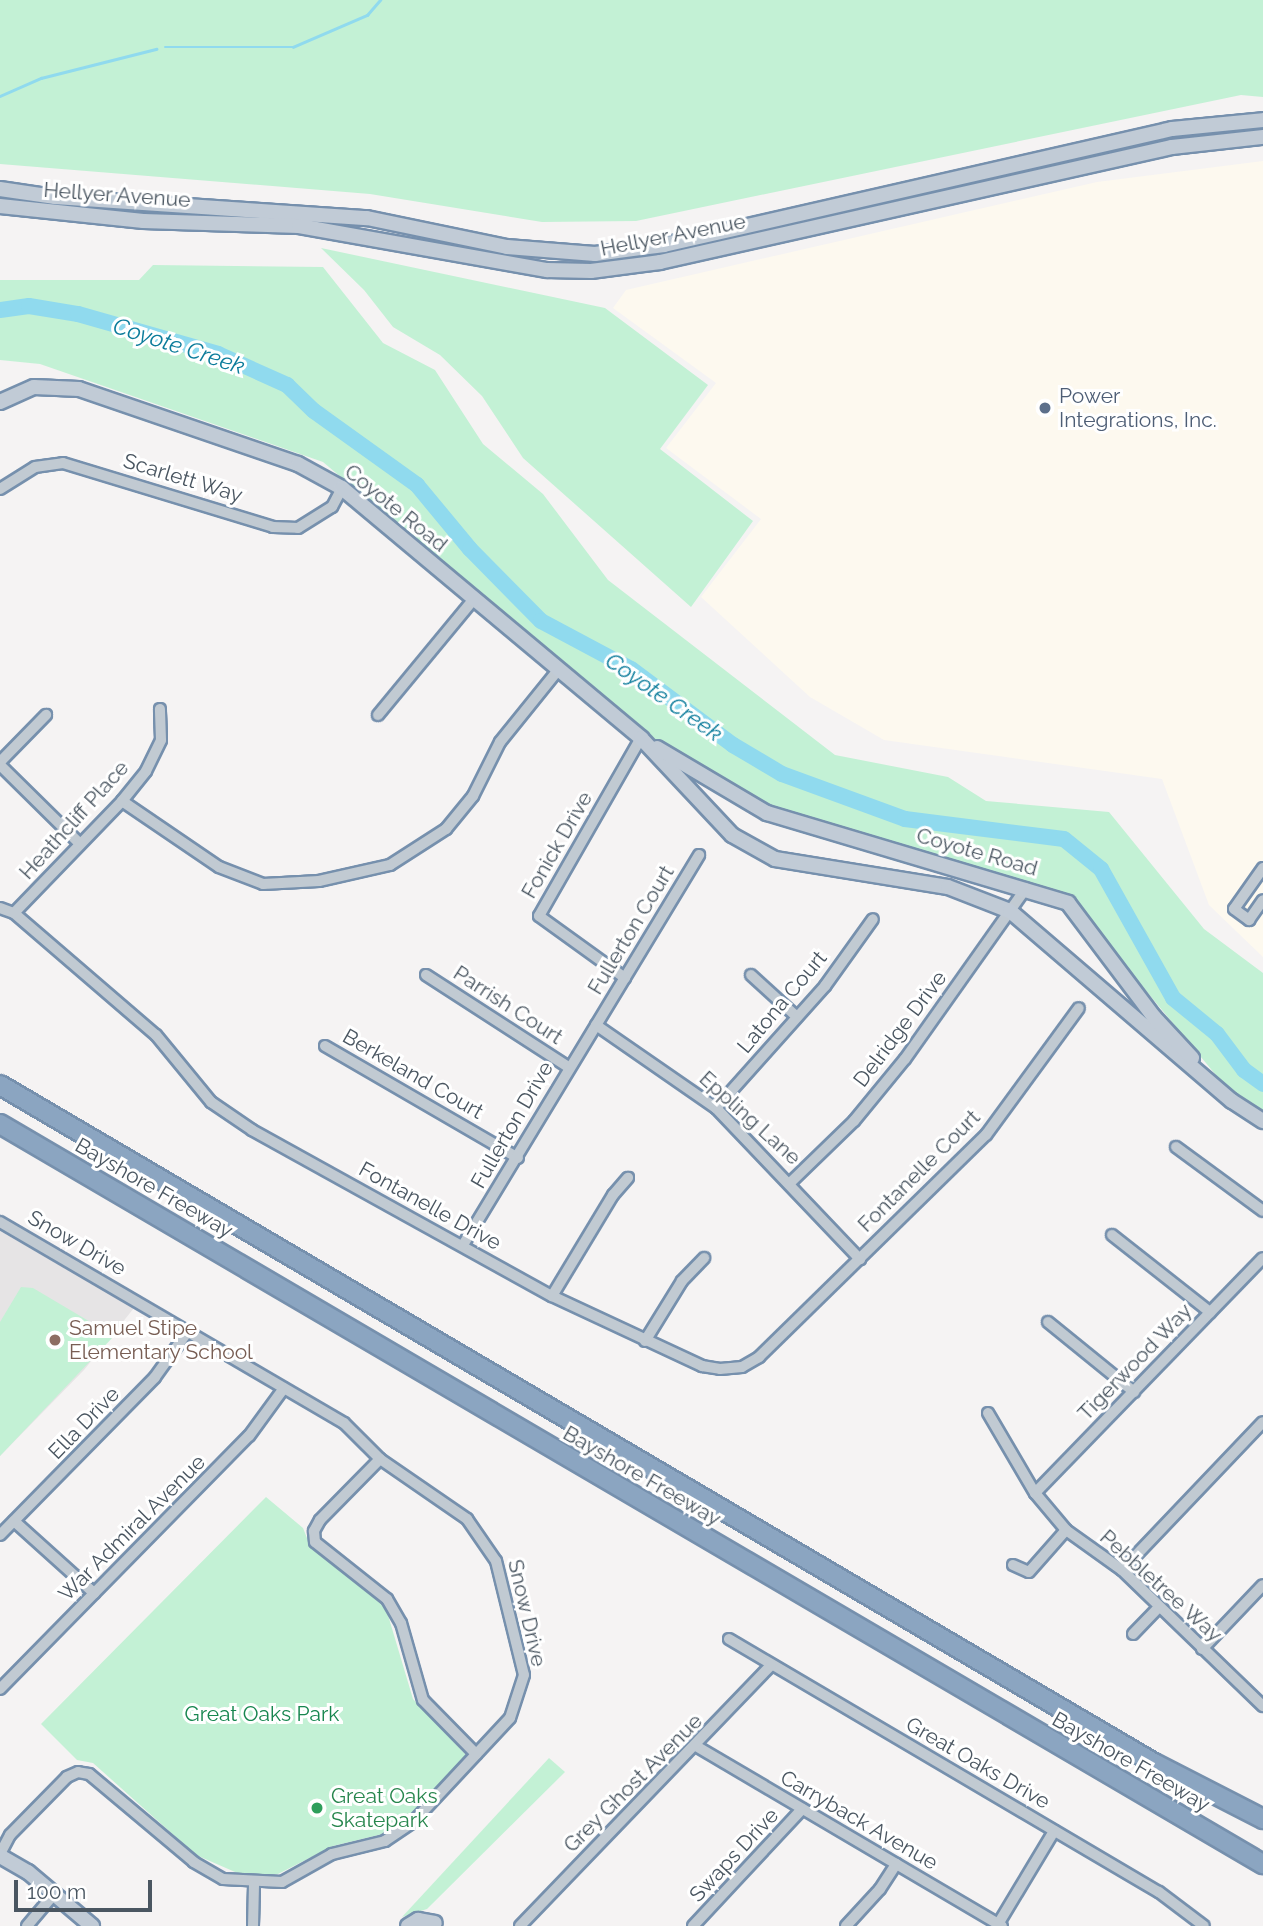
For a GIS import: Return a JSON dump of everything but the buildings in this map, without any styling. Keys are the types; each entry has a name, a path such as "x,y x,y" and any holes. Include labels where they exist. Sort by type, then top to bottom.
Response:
{"highway":[{"name":"Bayshore Freeway","path":"0,1085 1154,1763 1263,1819"},
{"name":"Bayshore Freeway","path":"0,1124 1263,1864"}],"main road":[{"path":"1260,120 1260,137"},
{"name":"Hellyer Avenue","path":"0,188 55,197 368,218 507,247 575,254 664,245 1172,129 1260,120"},
{"name":"Hellyer Avenue","path":"0,206 143,221 299,226 547,270 626,268 1183,145 1260,137"},
{"path":"885,194 890,211"},
{"path":"504,263 507,247"},
{"name":"Coyote Road","path":"0,402 34,387 79,389 298,464 342,488 641,738 732,835 775,859 948,887 1010,911 1232,1101 1263,1121"},
{"name":"Coyote Road","path":"641,738 766,813 1026,888 1068,903 1154,1017 1232,1101"},
{"path":"0,1855 92,1926"},
{"path":"408,1926 418,1920 438,1924"}],"street":[{"name":"Scarlett Way","path":"0,489 36,467 63,463 273,527 298,528 332,507 342,488"},
{"path":"379,715 474,599"},
{"path":"122,801 219,867 263,884 310,883 390,865 446,829 472,796 500,742 559,669"},
{"name":"Heathcliff Place","path":"14,913 122,801 159,746 163,722 160,709"},
{"path":"46,715 0,763 80,844"},
{"name":"Fonick Drive","path":"625,978 539,916 641,738"},
{"name":"Fullerton Court","path":"596,1025 699,855"},
{"path":"1263,868 1234,909 1249,920 1263,900"},
{"name":"Delridge Drive","path":"791,1182 854,1121 905,1059 1026,888"},
{"path":"0,908 14,913"},
{"name":"Fontanelle Drive","path":"14,913 156,1035 211,1102 252,1130 552,1296 702,1366 742,1367 759,1357 860,1259"},
{"name":"Latona Court","path":"716,1108 797,1017 873,919"},
{"name":"Parrish Court","path":"426,975 568,1067"},
{"path":"751,975 797,1017"},
{"name":"Fontanelle Court","path":"860,1259 986,1135 1079,1008"},
{"name":"Eppling Lane","path":"596,1025 716,1108 791,1182 860,1259"},
{"name":"Fullerton Drive","path":"463,1245 518,1158 568,1067 596,1025"},
{"name":"Berkeland Court","path":"326,1046 518,1158"},
{"path":"1176,1147 1263,1212"},
{"path":"552,1296 613,1195 628,1178"},
{"name":"Snow Drive","path":"0,1222 344,1423 380,1459 467,1519 496,1562 524,1675 510,1718 413,1822 388,1839 332,1854 282,1881 254,1884 223,1879 194,1862 89,1774 67,1777 10,1835 0,1855"},
{"path":"1112,1235 1210,1312"},
{"path":"645,1341 682,1281 704,1258"},
{"name":"Tigerwood Way","path":"1035,1493 1263,1258"},
{"path":"1048,1322 1134,1392"},
{"name":"Ella Drive","path":"0,1535 155,1377 188,1331"},
{"name":"War Admiral Avenue","path":"0,1689 249,1436 284,1388"},
{"name":"Pebbletree Way","path":"988,1413 1035,1493 1066,1530 1122,1570 1263,1706"},
{"path":"1122,1570 1263,1422"},
{"path":"380,1459 320,1520 314,1531 316,1542 387,1599 401,1623 423,1700 476,1754"},
{"path":"14,1521 94,1593"},
{"path":"1013,1565 1029,1572 1066,1530"},
{"path":"1202,1649 1263,1585"},
{"path":"1133,1634 1159,1607"},
{"name":"Great Oaks Drive","path":"729,1639 1159,1892 1203,1926"},
{"name":"Grey Ghost Avenue","path":"520,1926 771,1665"},
{"name":"Carryback Avenue","path":"696,1746 999,1925"},
{"name":"Swaps Drive","path":"693,1926 802,1809"},
{"path":"999,1925 1054,1830"},
{"path":"846,1926 880,1889 896,1864"},
{"path":"253,1926 254,1884"},
{"path":"27,1926 54,1895"}],"shaded area":[{"path":"1263,161 1263,957 1209,905 1162,779 884,740 810,697 701,597 761,519 666,448 716,383 613,308 626,290 1097,182"},
{"name":"Samuel Stipe Elementary School","path":"0,1231 134,1308 84,1370 0,1456"}],"green space":[{"path":"0,0 1263,0 1263,97 1241,95 636,221 542,222 370,194 0,164"},
{"path":"321,248 605,308 708,385 660,449 753,521 691,607 523,458 482,396 440,355 393,327 364,290"},
{"path":"153,265 323,267 383,343 435,370 483,444 543,494 608,580 835,755 948,777 986,801 1109,812 1204,929 1263,973 1263,1114 1230,1092 1069,898 771,808 643,732 323,462 40,364 0,360 0,280 139,280"},
{"name":"Samuel Stipe Elementary School","path":"21,1287 33,1288 114,1336 0,1456 0,1322"},
{"name":"Great Oaks Park","path":"266,1497 303,1528 311,1548 385,1605 413,1699 466,1755 408,1817 383,1834 333,1846 278,1874 242,1875 196,1855 93,1763 77,1760 41,1724"},
{"path":"549,1758 565,1772 427,1909 402,1917"}],"waterway":[{"path":"165,47 293,47 367,15 380,0"},
{"path":"0,96 41,78 156,49"},
{"name":"Coyote Creek","path":"0,310 29,306 78,314 218,354 287,385 314,411 417,485 470,549 541,621 631,669 733,745 782,774 905,819 1064,839 1101,869 1173,998 1217,1034 1244,1070 1263,1084"}],"place":[{"name":"Power Integrations, Inc.","path":"1045,408"},
{"name":"Samuel Stipe Elementary School","path":"55,1340"},
{"name":"Great Oaks Skatepark","path":"317,1808"}]}
